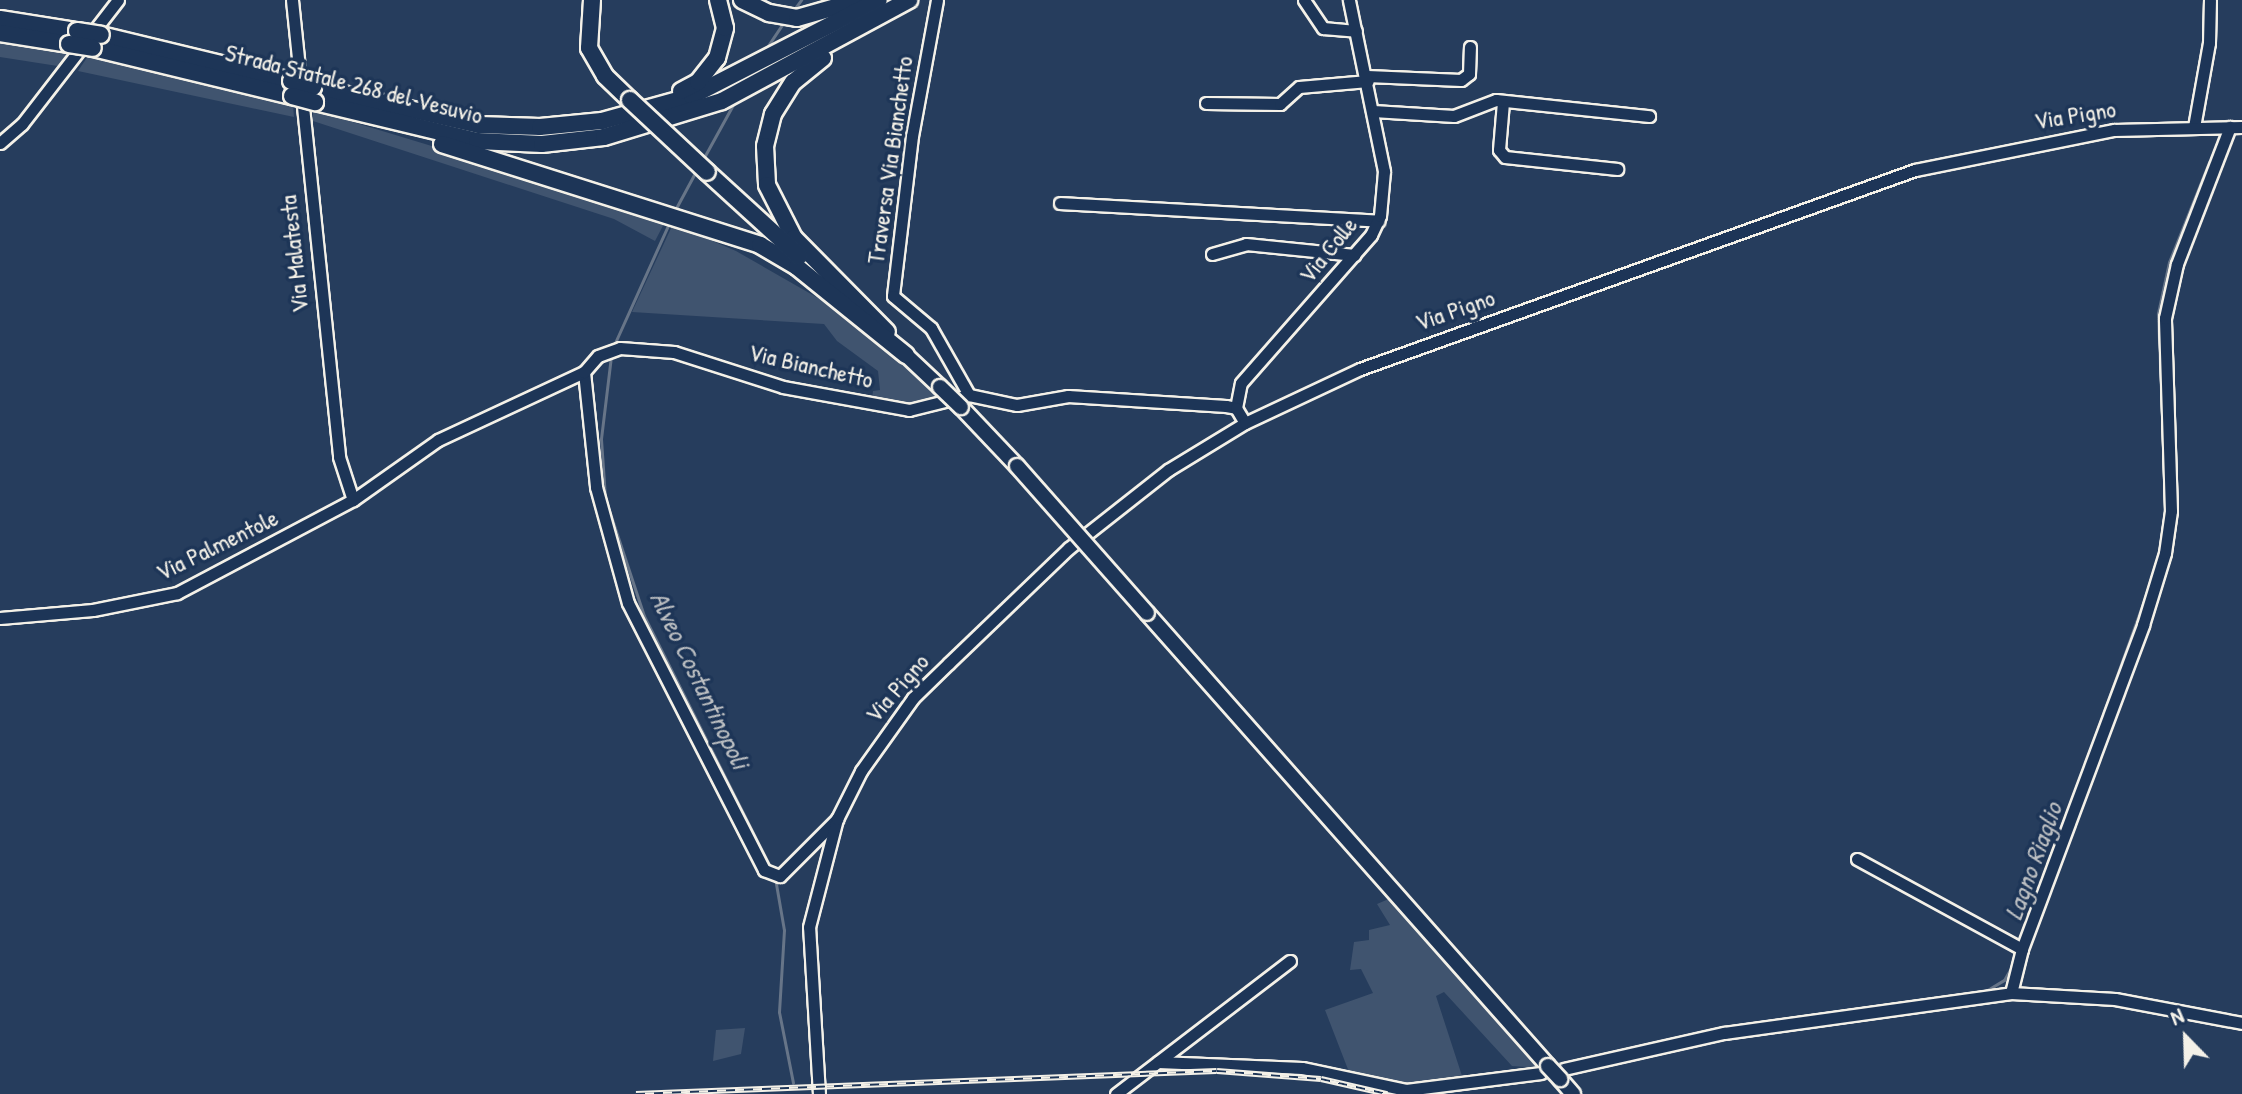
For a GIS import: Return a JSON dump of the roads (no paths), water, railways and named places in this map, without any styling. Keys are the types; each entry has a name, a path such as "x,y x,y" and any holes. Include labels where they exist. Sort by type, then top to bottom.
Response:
{"highway":[{"path":"592,0 589,48 605,76 906,355"},
{"path":"540,127 652,102 698,82 723,43 718,0"},
{"path":"742,0 778,16 797,18 860,0"},
{"name":"Strada Statale 268 del Vesuvio","path":"0,19 291,88 377,120 477,141 542,144 630,132 722,101 771,59 879,0"},
{"name":"Strada Statale 268 del Vesuvio","path":"314,95 450,121 540,127 638,113 745,81 909,0"},
{"path":"906,355 782,221 767,185 765,146 773,114 804,72 923,0"},
{"name":"Strada Statale 268 del Vesuvio","path":"0,33 73,37"},
{"path":"377,120 683,218 783,257 906,355"}],"main road":[{"path":"906,355 940,387 965,401 1017,466 1384,880 1545,1069 1562,1074 1573,1094"}],"street":[{"path":"0,143 22,124 118,0"},
{"name":"Via Malatesta","path":"292,0 339,457 353,500"},
{"name":"Traversa Via Bianchetto","path":"937,0 912,136 890,293 931,328 965,401"},
{"path":"1304,0 1323,28 1356,31"},
{"name":"Via Colle","path":"1236,408 1241,383 1354,255 1378,221 1384,171 1349,0"},
{"path":"2194,127 2209,43 2210,0"},
{"path":"1206,103 1280,104 1299,87 1367,78 1461,80 1469,74 1470,47"},
{"path":"1373,111 1454,116 1488,101 1649,116"},
{"path":"1503,102 1499,150 1505,157 1617,169"},
{"path":"2011,993 2022,949 2143,625 2165,553 2171,511 2165,318 2177,264 2236,127"},
{"name":"Via Pigno","path":"819,1094 809,927 837,819 885,733 958,653 1122,504 1245,423 1401,353 1915,170 2089,134 2236,127"},
{"path":"1060,203 1378,221"},
{"path":"1212,254 1246,244 1354,255"},
{"name":"Via Bianchetto","path":"353,500 438,440 584,372 606,351 620,348 674,352 783,387 909,410 965,401 1017,405 1068,396 1236,408"},
{"name":"Via Pigno","path":"584,372 598,498 628,603 764,870 775,880 837,819"},
{"path":"1236,408 1245,423"},
{"name":"Via Palmentole","path":"0,618 162,598 353,500"},
{"path":"1857,859 2022,949"},
{"path":"1116,1094 1290,961"},
{"path":"1562,1074 1724,1033 2011,993 2115,999 2242,1023"},
{"path":"1158,1062 1302,1068 1406,1090 1545,1069"}],"waterway":[{"name":"Alveo Costantinopoli","path":"793,11 801,0"},
{"name":"Alveo Costantinopoli","path":"763,53 783,23"},
{"name":"Alveo Costantinopoli","path":"702,161 735,101"},
{"name":"Lagno Riaglio","path":"2166,515 2158,313 2169,262 2209,162"},
{"name":"Alveo Costantinopoli","path":"675,210 696,171"},
{"name":"Alveo Costantinopoli","path":"614,345 670,221"},
{"name":"Alveo Costantinopoli","path":"611,356 601,439 605,498 644,616 770,867"},
{"name":"Lagno Riaglio","path":"2075,792 2147,592"},
{"name":"Alveo Costantinopoli","path":"775,878 784,930 779,1012 793,1083"},
{"name":"Lagno Riaglio","path":"1984,992 2004,980 2015,961"}],"railway":[{"path":"636,1094 1217,1071 1321,1079 1387,1094"}]}
